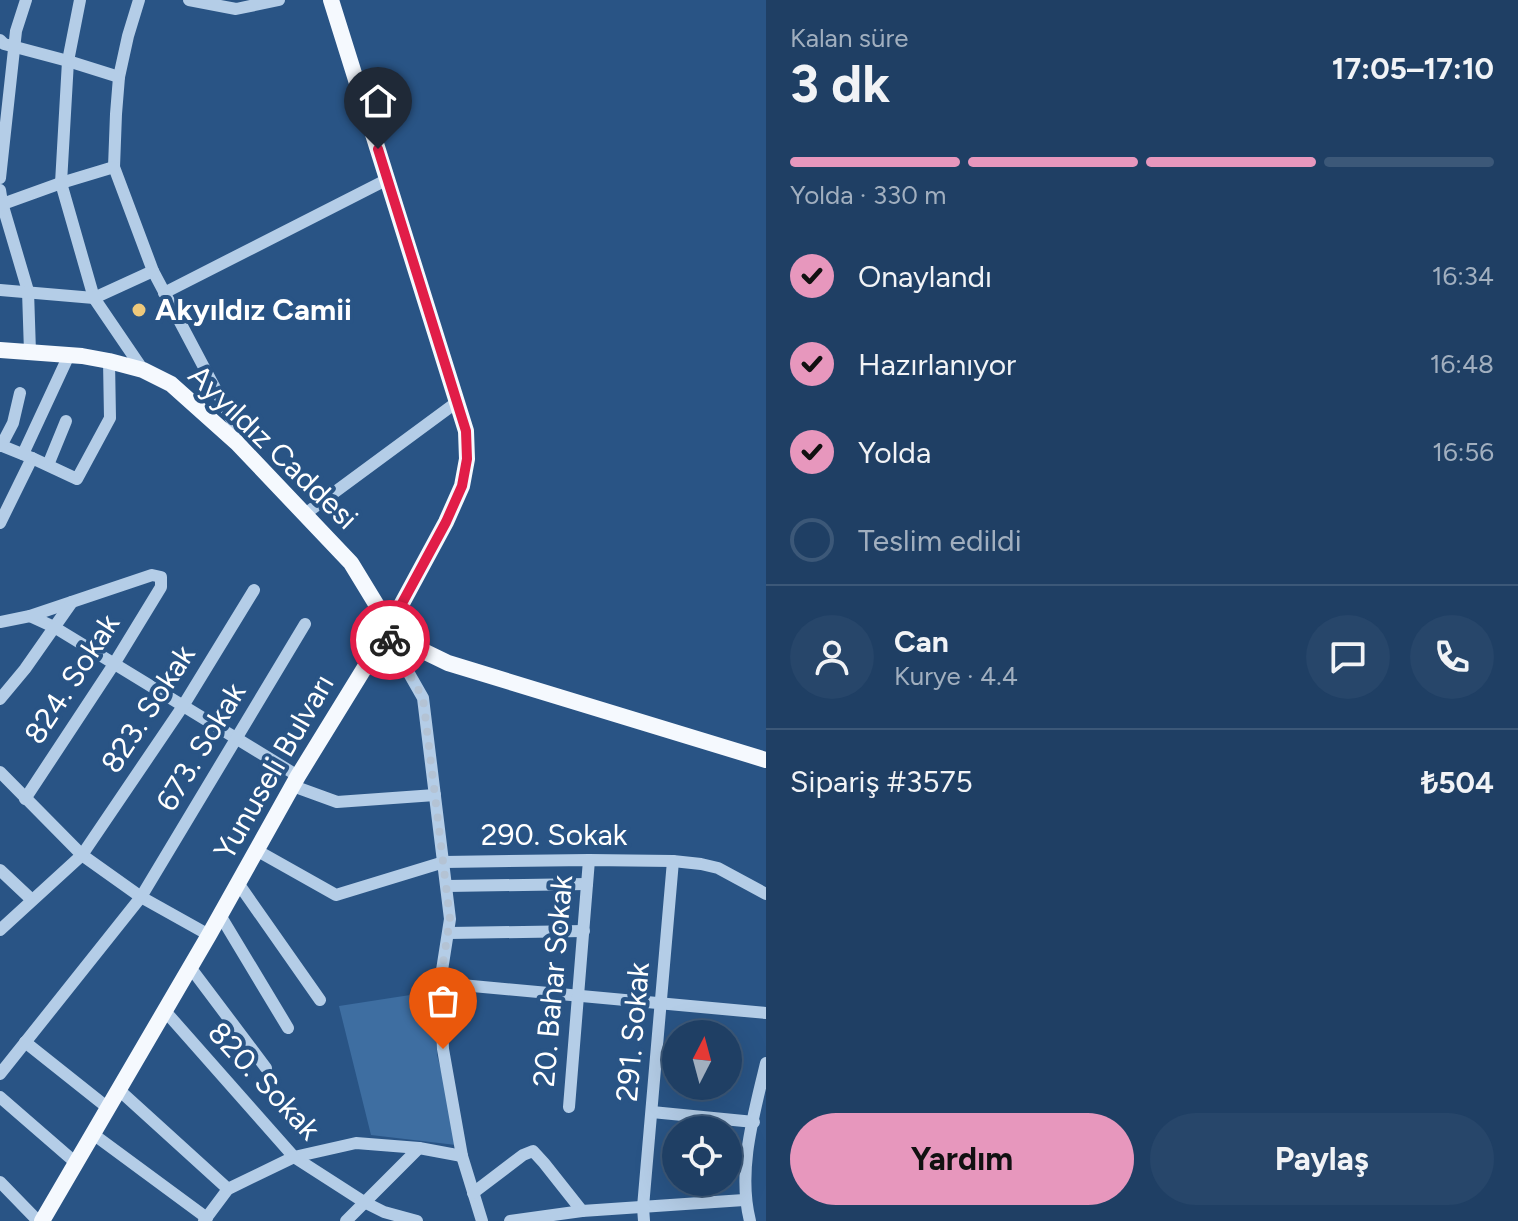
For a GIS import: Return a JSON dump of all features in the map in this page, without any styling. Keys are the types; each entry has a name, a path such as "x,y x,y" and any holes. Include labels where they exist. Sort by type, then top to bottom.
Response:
{"main road":[{"name":"Yunuseli Bulvarı","path":"40,1221 165,1011 296,781 386,633 462,486 467,459 466,431 331,0"},
{"name":"Ayyıldız Caddesi","path":"0,350 109,361 143,370 171,384 237,443 351,563 376,604 386,633"},
{"name":"Ayyıldız Caddesi","path":"0,358 30,352"},
{"path":"386,633 448,663 766,760"}],"street":[{"path":"0,178 5,45 16,31 26,0"},
{"path":"80,0 68,61 61,183 94,298 143,370"},
{"path":"139,0 119,77 114,167 153,271 235,426 237,443"},
{"path":"189,0 236,9 279,0"},
{"path":"5,45 119,77"},
{"path":"30,352 28,291 1,199 114,167"},
{"path":"164,293 388,179"},
{"path":"0,290 94,298 153,271"},
{"path":"0,523 69,355"},
{"path":"20,393 13,423 1,445 77,479 110,418 109,361"},
{"path":"305,514 457,402"},
{"path":"48,465 66,421"},
{"name":"824. Sokak","path":"25,799 114,664 161,587 161,577 152,575 72,602"},
{"name":"823. Sokak","path":"0,930 82,855 183,706 254,590"},
{"path":"0,622 72,602"},
{"path":"0,699 72,602"},
{"path":"30,616 54,627 237,739 296,781 337,802 435,795"},
{"name":"673. Sokak","path":"0,1074 141,897 305,624"},
{"path":"386,633 423,698 450,919 440,983 443,1049 462,1156 482,1221"},
{"path":"0,772 82,855 141,897 209,935"},
{"name":"290. Sokak","path":"256,850 336,895 444,862 589,860 701,864 718,868 766,894"},
{"name":"20. Bahar Sokak","path":"569,1107 589,860"},
{"name":"291. Sokak","path":"644,1221 673,861"},
{"path":"0,870 32,900"},
{"path":"238,883 320,1000"},
{"path":"447,886 587,884"},
{"path":"220,915 288,1028"},
{"path":"449,933 584,931"},
{"path":"190,967 266,1068"},
{"path":"440,983 766,1013"},
{"name":"820. Sokak","path":"165,1011 294,1157 364,1202 384,1212 417,1221"},
{"path":"25,1042 108,1108"},
{"path":"750,1221 744,1200 745,1167 766,1063"},
{"path":"119,1090 228,1189"},
{"path":"0,1097 76,1163"},
{"path":"652,1112 754,1122"},
{"path":"93,1134 206,1219 228,1189 294,1157 356,1143 419,1148 462,1156"},
{"path":"346,1221 419,1148"},
{"path":"473,1193 523,1155 533,1151 582,1211"},
{"path":"0,1182 40,1221"},
{"path":"510,1221 582,1211 744,1200"}],"shaded area":[{"path":"436,991 437,1055 451,1108 456,1145 371,1135 339,1006"}],"way so far":[{"path":"390,640 423,698 450,919 440,983 443,1049"}],"place":[{"name":"Akyıldız Camii","path":"139,310"}],"route":[{"path":"378,149 466,431 467,459 462,486 446,522 386,633 390,640"}]}
